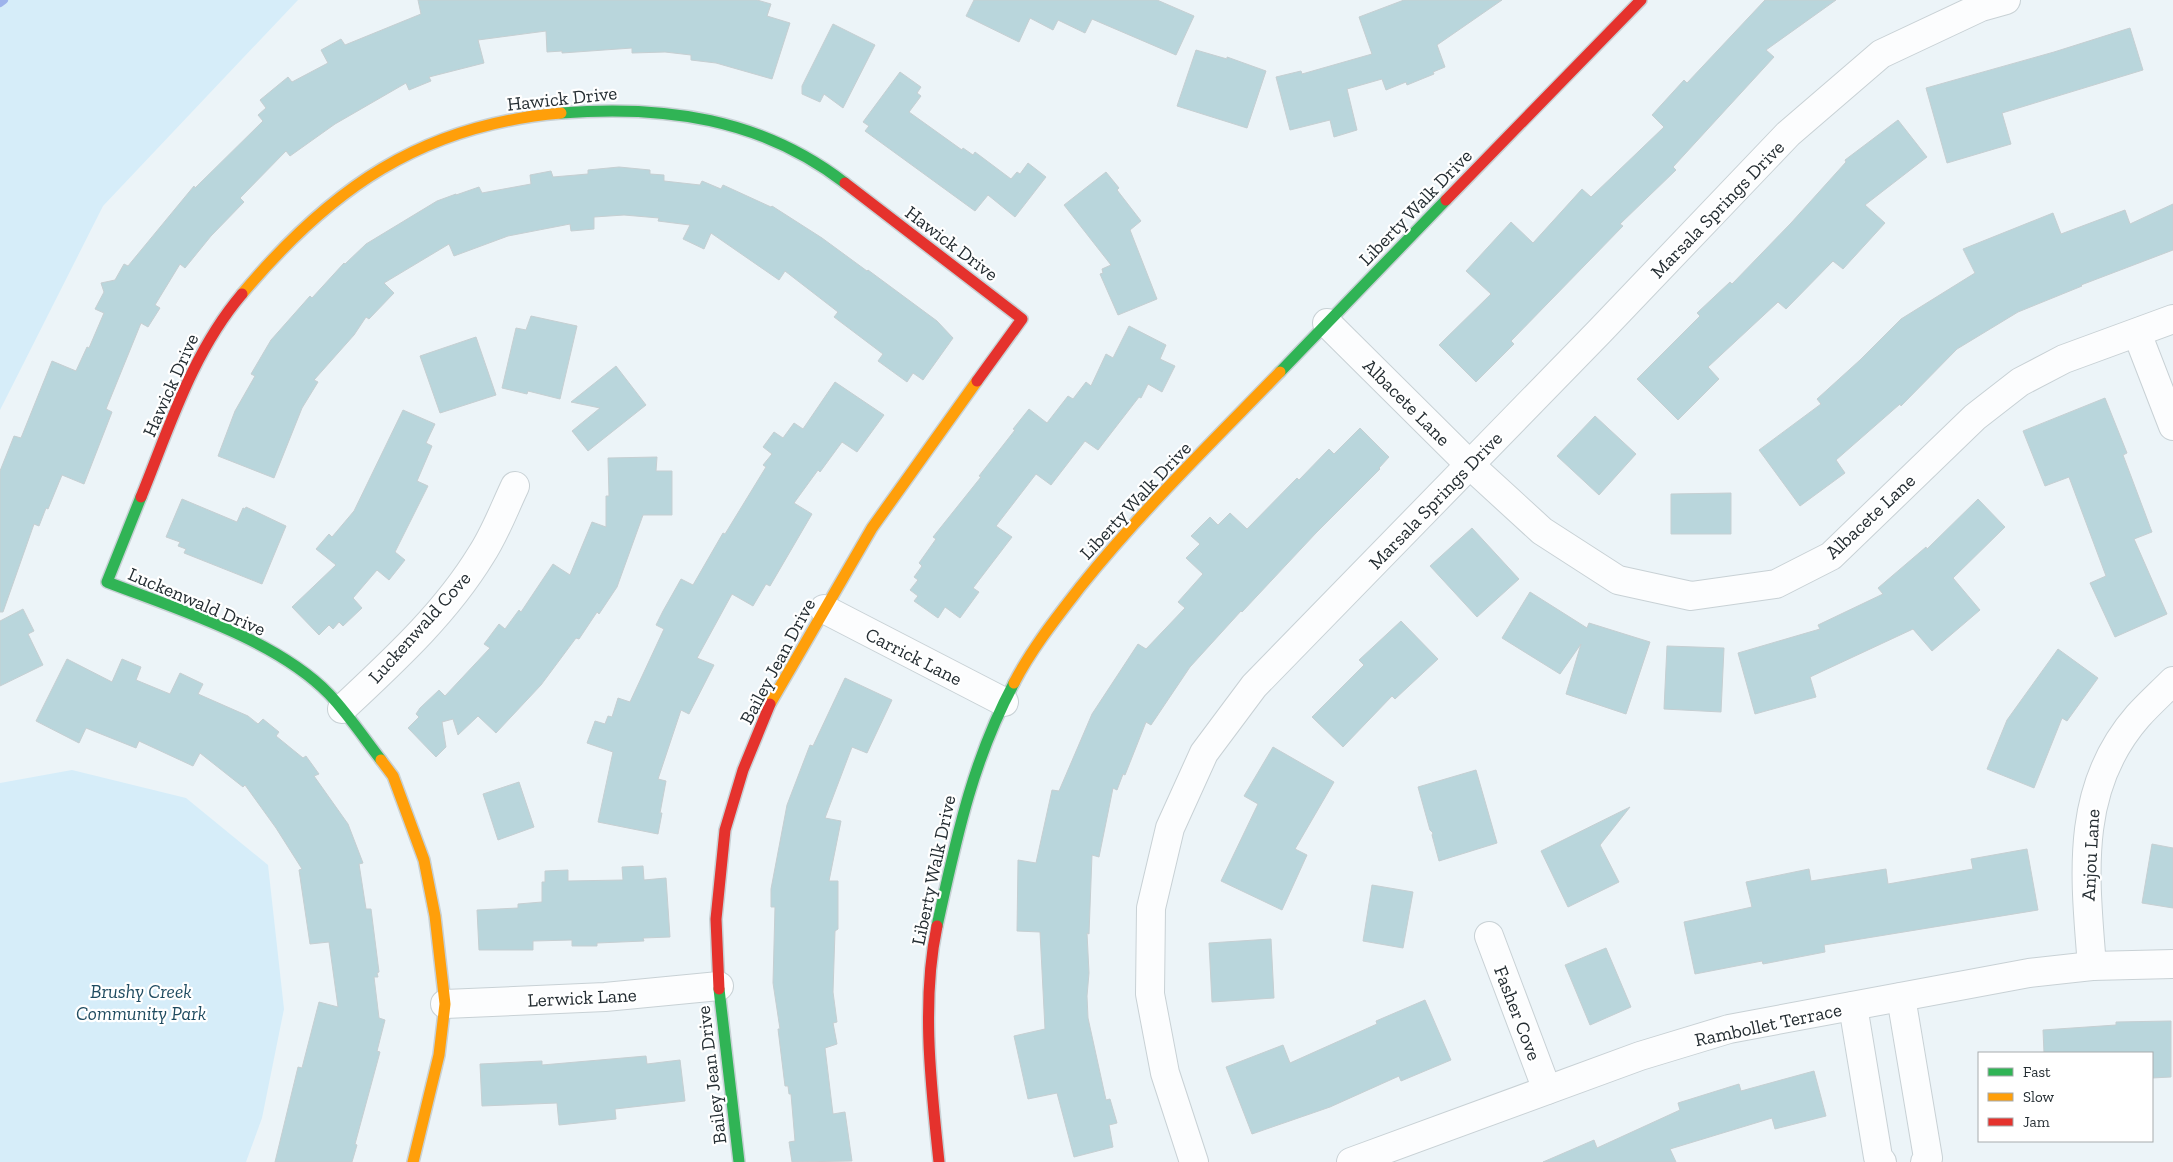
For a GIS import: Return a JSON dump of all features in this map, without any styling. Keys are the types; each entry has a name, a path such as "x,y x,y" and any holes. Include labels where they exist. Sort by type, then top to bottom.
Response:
{"street":[{"name":"Liberty Walk Drive","path":"939,1162 930,1072 931,960 948,869 968,790 1004,702 1034,649 1078,589 1132,527 1641,0"},
{"name":"Marsala Springs Drive","path":"1194,1162 1165,1073 1150,994 1151,908 1170,828 1204,753 1254,686 1796,128 1882,54 1981,7 2006,0"},
{"name":"Hawick Drive","path":"107,582 189,378 210,338 235,301 286,244 314,216 345,191 380,167 420,146 462,131 548,113 633,109 674,112 714,119 752,131 787,146 822,165 1022,319"},
{"name":"Bailey Jean Drive","path":"739,1162 719,986 716,919 719,874 730,810 758,730 776,692 872,528 1022,319"},
{"name":"Albacete Lane","path":"1327,323 1470,465 1542,531 1618,580 1691,596 1776,584 1831,556 1975,417 2020,382 2064,360 2173,319"},
{"path":"2137,334 2173,426"},
{"name":"Luckenwald Cove","path":"342,709 382,672 452,596 482,554 515,486"},
{"name":"Luckenwald Drive","path":"107,582 237,633 294,666 328,693 392,776 424,860 435,916 445,1004 439,1055 413,1162"},
{"name":"Carrick Lane","path":"824,609 1004,702"},
{"name":"Anjou Lane","path":"2092,966 2085,884 2088,824 2092,804 2101,777 2117,746 2137,717 2173,681"},
{"name":"Fasher Cove","path":"1489,936 1547,1090"},
{"name":"Rambollet Terrace","path":"1350,1162 1640,1056 1729,1029 2029,974 2092,966 2173,964"},
{"name":"Lerwick Lane","path":"445,1004 605,998 719,986"},
{"path":"1901,997 1928,1158 1925,1162"},
{"path":"1853,1006 1878,1158 1882,1162"}],"green space":[{"path":"0,0 298,0 103,206 0,410"},
{"name":"Brushy Creek Community Park","path":"72,770 186,798 268,865 284,1009 262,1118 246,1162 0,1162 0,783"}],"building":[{"path":"418,0 757,0 771,4 767,16 790,23 772,79 716,63 691,60 691,55 665,52 632,53 632,48 562,53 562,51 547,52 546,31 478,40 484,63 429,77 431,81 409,90 406,83 335,124 290,156 286,151 240,198 244,202 211,236 185,268 180,264 155,305 160,308 148,327 141,323 106,409 112,412 84,484 62,475 39,526 34,524 3,612 0,612 0,471 14,436 21,438 52,361 76,371 87,347 89,348 104,313 95,309 104,292 101,283 115,280 124,264 128,266 194,186 195,188 263,121 258,115 266,108 260,100 288,77 292,82 328,63 321,50 341,39 345,45 421,14"},
{"path":"974,0 1157,0 1194,16 1176,55 1092,19 1085,33 1058,20 1053,30 1030,18 1019,42 966,16"},
{"path":"1404,0 1502,0 1437,45 1445,67 1433,72 1434,74 1407,85 1406,82 1386,90 1382,79 1347,89 1357,130 1334,137 1330,120 1290,130 1276,77 1301,71 1302,74 1372,54 1359,17"},
{"path":"1765,0 1836,0 1766,50 1774,57 1673,167 1676,170 1620,224 1623,226 1511,341 1514,344 1476,382 1439,345 1491,294 1466,271 1511,222 1533,243 1582,189 1591,197 1664,127 1652,115 1684,80 1687,83"},
{"path":"833,24 875,45 843,108 824,94 820,102 802,94 802,86"},
{"path":"2130,28 2143,70 2002,113 2011,144 1947,163 1926,88 2054,52"},
{"path":"1196,50 1227,59 1227,57 1266,71 1247,128 1177,106"},
{"path":"900,72 921,87 917,93 921,96 909,112 962,150 963,148 973,155 975,152 1011,179 1017,172 1020,174 1028,163 1046,177 1015,217 988,195 975,211 865,131 869,126 863,122"},
{"path":"1898,120 1927,157 1865,205 1885,223 1843,269 1833,261 1786,309 1778,302 1708,367 1719,379 1678,420 1637,379 1700,316 1697,313 1730,282 1732,284 1791,223 1846,162 1845,160"},
{"path":"619,167 650,170 650,174 664,175 664,181 700,185 702,181 721,189 723,185 772,206 868,270 937,321 953,338 923,380 913,373 907,382 878,361 883,354 834,317 838,312 785,271 779,280 711,233 704,249 683,239 690,225 658,221 659,218 624,215 594,217 594,229 571,231 570,224 508,236 454,256 449,244 384,283 394,293 369,319 366,317 354,335 314,380 318,382 302,408 274,478 218,456 235,411 255,376 251,374 271,340 310,296 312,298 344,263 366,244 437,201 479,187 482,193 531,184 530,175 551,171 553,177 588,174 588,170"},
{"path":"1106,172 1119,188 1117,190 1141,221 1130,230 1157,299 1118,315 1100,274 1103,273 1102,269 1111,265 1064,205"},
{"path":"2173,204 2173,250 2081,285 2018,312 1957,349 1901,406 1900,404 1836,460 1845,473 1800,506 1759,450 1821,404 1817,399 1901,319 1975,273 1963,249 2053,213 2061,234 2125,210 2130,224"},
{"path":"531,316 577,326 560,399 528,391 527,394 502,388 516,328 526,330"},
{"path":"1129,326 1166,345 1160,359 1175,366 1162,392 1148,384 1141,398 1139,397 1098,450 1085,441 1051,485 1036,474 996,526 1012,537 973,588 979,592 960,618 945,607 938,618 914,601 918,596 910,590 918,580 914,577 922,566 919,563 936,539 933,537 981,477 979,476 1015,430 1013,429 1029,409 1047,423 1068,396 1073,399 1086,382 1091,386 1106,354 1113,358"},
{"path":"476,337 496,395 440,413 420,356"},
{"path":"616,366 646,405 588,451 572,431 600,408 571,402"},
{"path":"835,382 884,415 857,452 842,442 820,472 818,470 794,503 812,514 770,586 766,584 753,606 732,594 697,658 714,665 689,714 681,710 658,779 666,781 658,834 598,822 613,752 587,743 595,721 605,724 608,716 612,717 618,698 630,702 664,629 656,625 663,611 681,579 693,585 723,533 725,534 766,467 763,465 772,454 763,447 774,432 783,438 794,423 803,429"},
{"path":"2105,398 2127,453 2123,455 2152,532 2134,539 2167,614 2115,637 2090,583 2106,576 2069,477 2045,486 2023,431"},
{"path":"403,410 435,424 426,443 432,446 417,481 428,486 395,552 405,560 389,580 377,570 353,598 362,608 343,626 339,622 333,629 329,625 319,635 292,607 336,565 316,549 329,534 332,537 354,511"},
{"path":"1595,416 1636,454 1599,495 1557,456"},
{"path":"1360,428 1389,457 1380,469 1241,611 1190,667 1151,725 1146,722 1125,775 1123,774 1117,790 1113,788 1099,857 1092,855 1089,934 1087,933 1089,973 1087,996 1088,1018 1106,1100 1110,1099 1117,1123 1109,1125 1113,1147 1074,1157 1057,1093 1028,1099 1014,1036 1045,1029 1040,932 1017,931 1018,860 1036,863 1052,790 1059,791 1092,714 1138,644 1146,649 1185,608 1178,602 1203,574 1186,558 1200,544 1191,536 1210,517 1218,525 1230,513 1247,529 1297,478 1299,480 1329,449 1334,454"},
{"path":"657,457 656,471 672,471 672,515 643,515 617,587 599,614 597,612 579,639 576,638 541,685 496,733 478,716 458,735 453,719 442,722 446,747 436,757 408,728 419,717 416,714 420,708 439,690 445,696 490,648 484,644 499,624 505,629 519,610 521,612 553,564 570,575 592,522 606,527 606,496 609,496 608,458"},
{"path":"1731,493 1731,534 1671,534 1671,494"},
{"path":"182,499 237,522 243,508 245,509 246,507 286,526 262,584 184,553 186,549 178,546 180,542 166,537"},
{"path":"1978,499 2005,527 1953,578 1980,610 1932,651 1913,629 1810,677 1816,697 1755,714 1738,653 1820,629 1818,625 1883,594 1878,588 1926,547 1927,549"},
{"path":"1472,528 1519,579 1477,617 1430,566"},
{"path":"1530,592 1587,628 1589,623 1650,642 1626,714 1566,694 1581,644 1560,674 1502,638"},
{"path":"23,609 34,631 28,634 43,665 0,686 0,621"},
{"path":"1401,621 1438,659 1395,699 1392,696 1343,747 1312,717 1364,665 1359,660"},
{"path":"1667,646 1724,648 1721,712 1664,709"},
{"path":"2058,649 2098,678 2067,721 2062,718 2034,788 1987,769 2007,720"},
{"path":"67,659 112,682 122,659 141,667 136,680 170,694 180,673 203,684 198,694 248,716 258,724 263,719 279,732 276,736 303,758 306,756 319,774 314,776 348,824 363,863 359,864 366,909 371,909 379,972 377,973 378,977 374,977 379,1018 385,1020 377,1051 380,1052 355,1144 357,1145 352,1162 275,1162 298,1067 302,1068 319,1002 338,1007 329,942 310,944 299,870 302,869 276,828 245,785 243,787 200,753 193,766 139,741 136,748 86,728 79,743 36,721"},
{"path":"845,678 892,700 867,753 852,747 825,818 841,821 829,881 838,881 838,929 835,931 833,992 837,1022 833,1023 837,1044 825,1048 833,1114 845,1112 852,1161 792,1162 789,1142 795,1141 791,1094 789,1094 788,1086 785,1086 778,1029 780,1029 773,983 775,907 771,907 771,889 787,805 810,745 813,746"},
{"path":"1273,747 1334,782 1295,849 1307,855 1282,910 1221,881 1258,804 1244,796"},
{"path":"1476,770 1497,843 1439,861 1433,833 1430,830 1418,787"},
{"path":"519,782 534,827 498,840 483,794"},
{"path":"1630,807 1600,845 1619,882 1568,907 1541,851"},
{"path":"2152,844 2173,848 2173,908 2142,903"},
{"path":"2027,849 2038,910 1824,945 1825,952 1763,964 1762,961 1695,974 1684,922 1752,907 1746,882 1809,869 1811,881 1886,869 1888,884 1973,869 1971,859"},
{"path":"643,866 644,880 666,878 670,937 643,938 644,941 597,943 597,946 572,946 572,940 533,941 533,950 479,950 477,910 518,908 518,904 542,902 542,882 545,882 545,871 568,870 568,881 623,880 622,867"},
{"path":"1372,885 1413,892 1403,948 1363,941"},
{"path":"1271,939 1274,998 1212,1002 1209,943"},
{"path":"1606,948 1631,1007 1590,1025 1565,965"},
{"path":"1425,1000 1451,1060 1401,1081 1399,1076 1330,1107 1252,1134 1226,1067 1283,1045 1290,1063 1377,1024 1376,1021"},
{"path":"2171,1021 2171,1077 2153,1078 2153,1052 2044,1052 2043,1030 2116,1025 2116,1022"},
{"path":"646,1056 647,1064 680,1060 685,1101 615,1109 616,1119 559,1125 557,1103 482,1106 480,1064 542,1061 542,1065"},
{"path":"1814,1071 1826,1116 1775,1129 1772,1118 1670,1149 1676,1162 1543,1162 1594,1140 1597,1148 1680,1110 1678,1103 1739,1084 1741,1091"}],"waterway":[{"path":"0,3 4,0"}],"traffic: fast":[{"path":"561,113 637,111 674,114 710,121 745,130 780,144 813,161 845,183"},
{"path":"1280,372 1446,200"},
{"path":"141,497 107,582 225,628 282,658 307,675 329,694 381,760"},
{"path":"937,926 951,863 976,771 999,712 1014,683"},
{"path":"719,989 739,1162"}],"traffic: slow":[{"path":"242,294 309,223 345,194 382,169 422,148 464,132 511,120 561,113"},
{"path":"1014,683 1045,633 1104,558 1178,477 1280,372"},
{"path":"770,704 872,528 977,381"},
{"path":"381,760 393,776 424,860 435,916 445,1004 439,1055 413,1162"}],"traffic: jam":[{"path":"1446,200 1641,0"},
{"path":"845,183 1022,319 977,381"},
{"path":"141,497 196,365 224,317 242,294"},
{"path":"719,989 716,919 725,830 743,770 770,704"},
{"path":"937,926 929,984 928,1014 933,1103 939,1162"}]}
